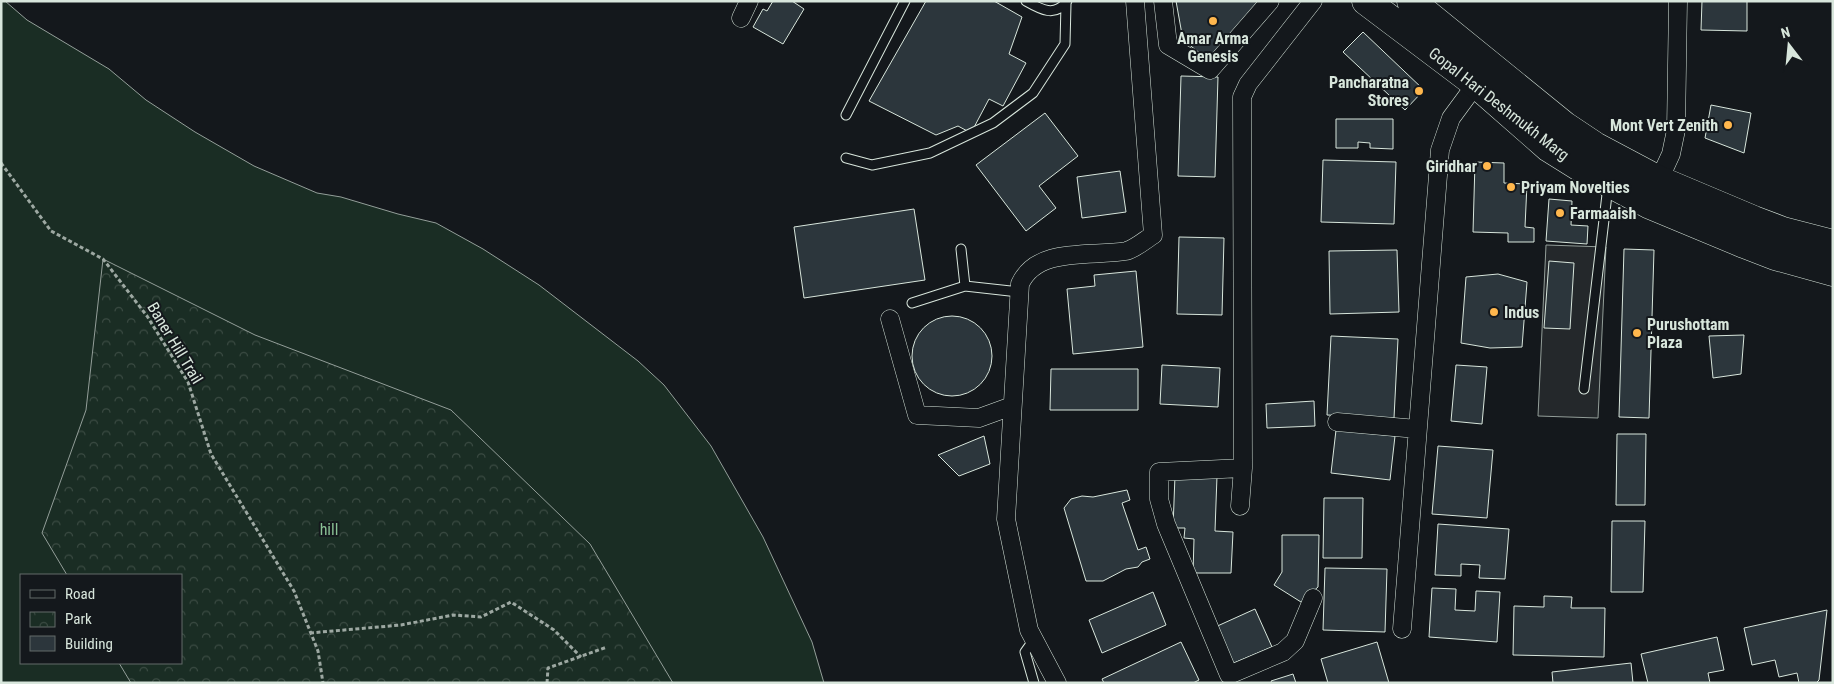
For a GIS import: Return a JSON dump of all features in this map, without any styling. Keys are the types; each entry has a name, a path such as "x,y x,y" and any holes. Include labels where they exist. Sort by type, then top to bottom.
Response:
{"main road":[{"name":"Gopal Hari Deshmukh Marg","path":"1366,1 1476,84 1549,148 1608,184 1648,204 1744,244 1775,256 1833,272"},
{"name":"Gopal Hari Deshmukh Marg","path":"1411,1 1565,126 1601,149 1659,180 1754,220 1833,244"}],"street":[{"path":"741,18 749,1"},
{"path":"1057,683 1029,630 1006,519 1019,292 1024,276 1052,257 1128,250 1153,235 1135,1"},
{"path":"1163,1 1168,45 1210,70 1270,1"},
{"path":"1240,506 1243,468 1242,97 1248,84 1313,1"},
{"path":"1659,180 1671,154 1676,130 1678,1"},
{"path":"1402,629 1440,150 1451,118 1476,84"},
{"path":"890,319 917,415 979,418 1012,406"},
{"path":"1337,422 1418,429"},
{"path":"1243,468 1159,472 1159,499 1166,524 1229,675 1283,652 1294,641 1312,598"}],"lane":[{"path":"846,115 905,1"},
{"path":"1026,1 1043,11 1055,11 1067,3"},
{"path":"846,158 872,164 930,153 993,123 1033,93 1066,44 1067,3"},
{"path":"1584,389 1608,184"},
{"path":"961,249 965,286"},
{"path":"912,302 965,286 1019,292"},
{"path":"1034,683 1026,652 1036,642"}],"path":[{"name":"Baner Hill Trail","path":"1,163 51,231 103,259 147,316 188,382 211,454 294,591 318,651 322,683"},
{"path":"310,632 401,624 453,615 481,618 511,602 554,630 581,657"},
{"path":"547,683 548,668 607,647"}],"green space":[{"path":"1,1 5,1 27,20 109,69 146,100 195,132 254,166 317,193 341,197 436,223 483,249 539,285 638,361 664,385 711,446 763,537 812,642 824,683 1,683"},
{"name":"hill","path":"103,259 255,335 451,410 590,544 673,683 131,683 120,664 182,664 182,574 66,574 42,533 86,410"}],"shaded area":[{"path":"1546,245 1606,247 1598,418 1538,416"}],"building":[{"path":"773,1 792,1 804,9 783,44 753,27 763,9 767,11"},
{"path":"926,1 994,1 1022,17 1009,54 1026,63 1003,106 989,99 971,133 958,126 936,135 869,101"},
{"name":"Amar Arma Genesis","path":"1176,1 1262,1 1214,64 1183,40"},
{"path":"1702,1 1747,1 1747,31 1701,30"},
{"path":"1363,32 1424,90 1405,110 1343,52"},
{"path":"1181,76 1218,77 1215,177 1178,176"},
{"name":"Mont Vert Zenith","path":"1711,105 1751,113 1744,153 1705,138"},
{"path":"1045,113 1078,156 1039,186 1056,208 1026,231 976,165"},
{"path":"1336,119 1393,119 1393,149 1370,148 1370,143 1358,142 1358,148 1336,148"},
{"path":"1323,160 1396,162 1394,224 1321,222"},
{"path":"1475,162 1504,163 1504,183 1527,184 1525,227 1534,228 1534,242 1508,242 1508,233 1473,232"},
{"path":"1120,171 1126,212 1082,218 1077,177"},
{"name":"Farmaaish","path":"1549,199 1572,201 1571,225 1588,226 1587,244 1546,241"},
{"path":"914,209 925,280 804,298 794,227"},
{"path":"1179,237 1224,238 1222,315 1177,314"},
{"name":"Purushottam Plaza","path":"1624,249 1654,250 1649,418 1619,417"},
{"path":"1397,250 1399,312 1330,314 1329,251"},
{"path":"1549,261 1574,263 1570,329 1544,328"},
{"path":"1136,271 1143,347 1073,354 1067,289 1095,286 1094,275"},
{"name":"Indus","path":"1498,274 1527,282 1522,347 1490,348 1461,343 1466,277"},
{"path":"952,316 967,319 980,328 989,341 992,356 989,371 980,384 967,393 952,396 937,393 924,384 915,371 912,356 915,341 924,328 937,319"},
{"path":"1744,335 1741,374 1713,378 1709,336"},
{"path":"1331,336 1398,339 1394,418 1327,415"},
{"path":"1162,365 1220,368 1218,407 1160,404"},
{"path":"1456,365 1487,367 1482,424 1451,421"},
{"path":"1051,369 1138,369 1138,410 1050,410"},
{"path":"1314,401 1315,426 1267,428 1266,404"},
{"path":"1336,430 1395,436 1390,480 1331,473"},
{"path":"1617,434 1646,434 1645,505 1616,505"},
{"path":"984,436 990,464 959,476 938,455"},
{"path":"1438,446 1493,450 1487,518 1432,514"},
{"path":"1175,475 1217,476 1215,531 1233,532 1231,573 1193,573 1194,539 1184,538 1185,528 1173,528"},
{"path":"1127,490 1130,500 1122,503 1138,550 1146,547 1150,559 1142,562 1138,567 1126,569 1103,581 1086,581 1064,508 1071,499 1082,496 1093,497"},
{"path":"1324,498 1363,498 1362,558 1323,558"},
{"path":"1612,521 1645,521 1643,592 1611,592"},
{"path":"1438,524 1509,529 1505,579 1479,578 1480,565 1461,564 1461,576 1435,575"},
{"path":"1282,535 1319,535 1318,587 1301,602 1274,585 1282,572"},
{"path":"1325,568 1387,569 1385,632 1323,630"},
{"path":"1432,588 1456,589 1455,610 1475,611 1476,591 1500,592 1497,642 1429,637"},
{"path":"1153,592 1166,625 1102,653 1089,620"},
{"path":"1544,596 1572,597 1571,608 1605,608 1604,657 1513,655 1514,606 1544,607"},
{"path":"1255,609 1272,647 1229,665 1213,628"},
{"path":"1827,610 1819,680 1816,683 1799,683 1797,673 1779,677 1775,660 1752,665 1744,628"},
{"path":"1717,637 1724,670 1708,673 1710,683 1648,683 1641,654"},
{"path":"1181,642 1199,680 1193,683 1104,683 1102,679"},
{"path":"1377,642 1389,683 1328,683 1321,659"},
{"path":"1631,663 1633,683 1553,683 1552,672"},
{"path":"1293,674 1296,683 1272,683 1271,681"}],"place":[{"name":"Amar Arma Genesis","path":"1213,21"},
{"name":"Pancharatna Stores","path":"1419,91"},
{"name":"Mont Vert Zenith","path":"1728,125"},
{"name":"Giridhar","path":"1487,166"},
{"name":"Priyam Novelties","path":"1511,187"},
{"name":"Farmaaish","path":"1560,213"},
{"name":"Indus","path":"1494,312"},
{"name":"Purushottam Plaza","path":"1637,333"}]}
